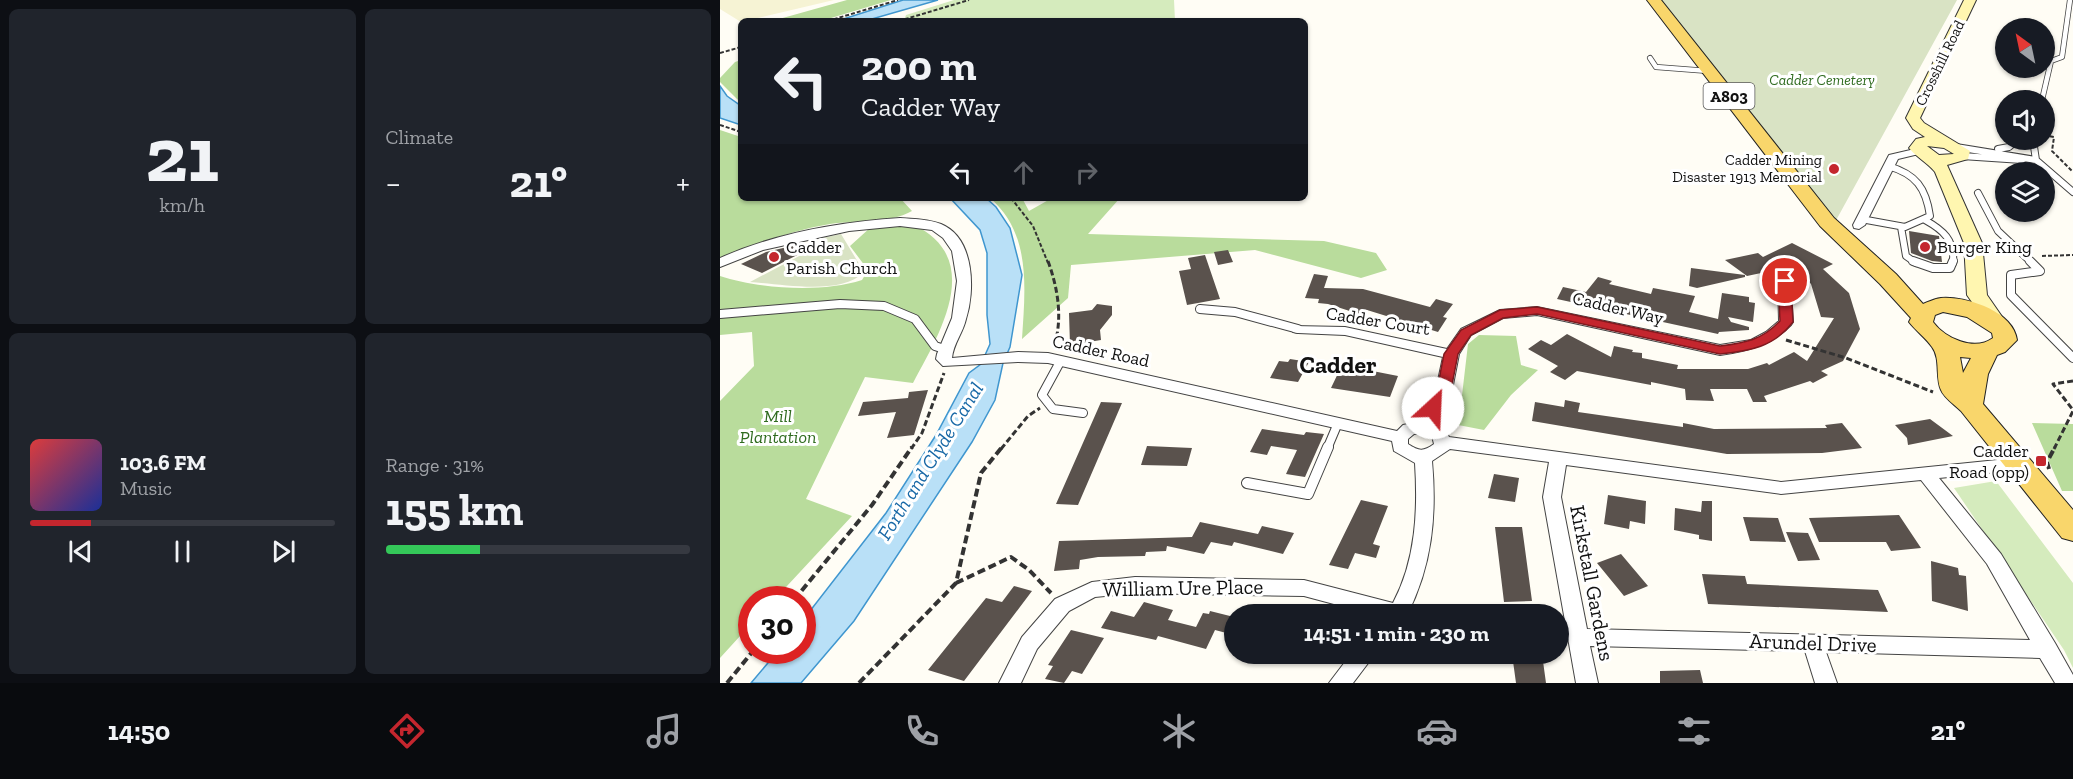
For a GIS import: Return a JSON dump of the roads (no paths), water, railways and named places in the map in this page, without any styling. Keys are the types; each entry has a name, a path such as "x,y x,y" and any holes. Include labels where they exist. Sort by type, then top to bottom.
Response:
{"main road":[{"name":"A803","path":"1654,0 1827,222 1888,279 1902,297 1950,306 1995,321 2004,331 2005,340 1999,347 1987,351 1975,374 1970,405"},
{"name":"Crosshill Road","path":"1941,153 1913,118 1970,0"},
{"path":"1941,153 1973,243 1950,306"},
{"name":"A803","path":"1950,306 1925,328 1942,342 1949,359 1953,389 1970,405 2017,464 2070,523"},
{"path":"1942,342 1964,349 1987,351"}],"street":[{"path":"1860,222 1893,157 1941,153"},
{"path":"720,263 755,248 798,236 891,223 936,226 947,234 960,253 965,283 957,327 946,356"},
{"name":"Cadder Way","path":"1422,427 1444,390 1451,354 1466,332 1500,314 1537,310 1720,350 1750,347 1773,336 1786,322 1785,281"},
{"name":"Cadder Court","path":"1298,329 1345,332 1451,354"},
{"name":"Cadder Road","path":"946,356 965,361 1018,357 1054,360 1400,437"},
{"path":"1422,427 1439,433 1444,442 1436,454 1423,457 1403,451 1400,447 1400,437 1408,429 1422,427"},
{"path":"1444,442 1781,488 1927,475 2017,464"},
{"path":"1401,604 1422,552 1427,500 1423,457"},
{"name":"Kirkstall Gardens","path":"1559,457 1551,497 1587,683"},
{"path":"1927,475 1994,559 2066,683"},
{"name":"William Ure Place","path":"1010,683 1029,643 1062,605 1092,590 1136,585 1304,588 1361,604"},
{"name":"Arundel Drive","path":"1578,636 2048,649"},
{"path":"1812,642 1826,683"},
{"path":"1340,683 1356,664"}],"lane":[{"path":"2044,90 2051,61 2062,57 2070,0"},
{"path":"1650,58 1656,67 1710,71"},
{"path":"1941,153 1995,150"},
{"path":"2034,150 2036,160"},
{"path":"1988,151 2036,160 2073,192"},
{"path":"1941,153 2036,160"},
{"path":"1860,222 1901,227 1914,226 1930,216 1929,207 1918,179 1906,170 1888,166"},
{"path":"1978,193 1998,231 2040,271 2011,274 2011,295 2073,358"},
{"path":"1901,227 1906,256 1912,262 1943,270 1950,268 1953,262 1953,242 1946,232 1925,220"},
{"path":"720,315 840,304 884,306 915,319 935,346 946,356"},
{"path":"1200,309 1220,307 1271,324 1298,329"},
{"path":"1054,360 1042,395 1046,405 1056,411 1083,412"},
{"path":"1247,483 1308,494 1338,423"}],"water":[{"path":"903,0 938,0 875,18 846,18"},
{"path":"720,86 727,96 738,104 738,124 720,118"},
{"name":"Forth and Clyde Canal","path":"953,201 989,201 996,207 1010,228 1022,275 1010,347 1003,363 995,400 972,442 854,621 801,683 751,683 767,664 816,664 816,603 886,513 936,435 969,373 981,364 990,344 987,315 987,253 980,230"}],"place":[{"name":"Cadder Mining Disaster 1913 Memorial","path":"1834,169"},
{"name":"Burger King","path":"1925,247"},
{"name":"Cadder Parish Church","path":"774,257"},
{"name":"Cadder Road (opp)","path":"2041,461"}],"district":[{"name":"Cadder","path":"1338,365"}],"park label":[{"name":"Cadder Cemetery","path":"1822,80"},
{"name":"Mill Plantation","path":"778,426"}]}
